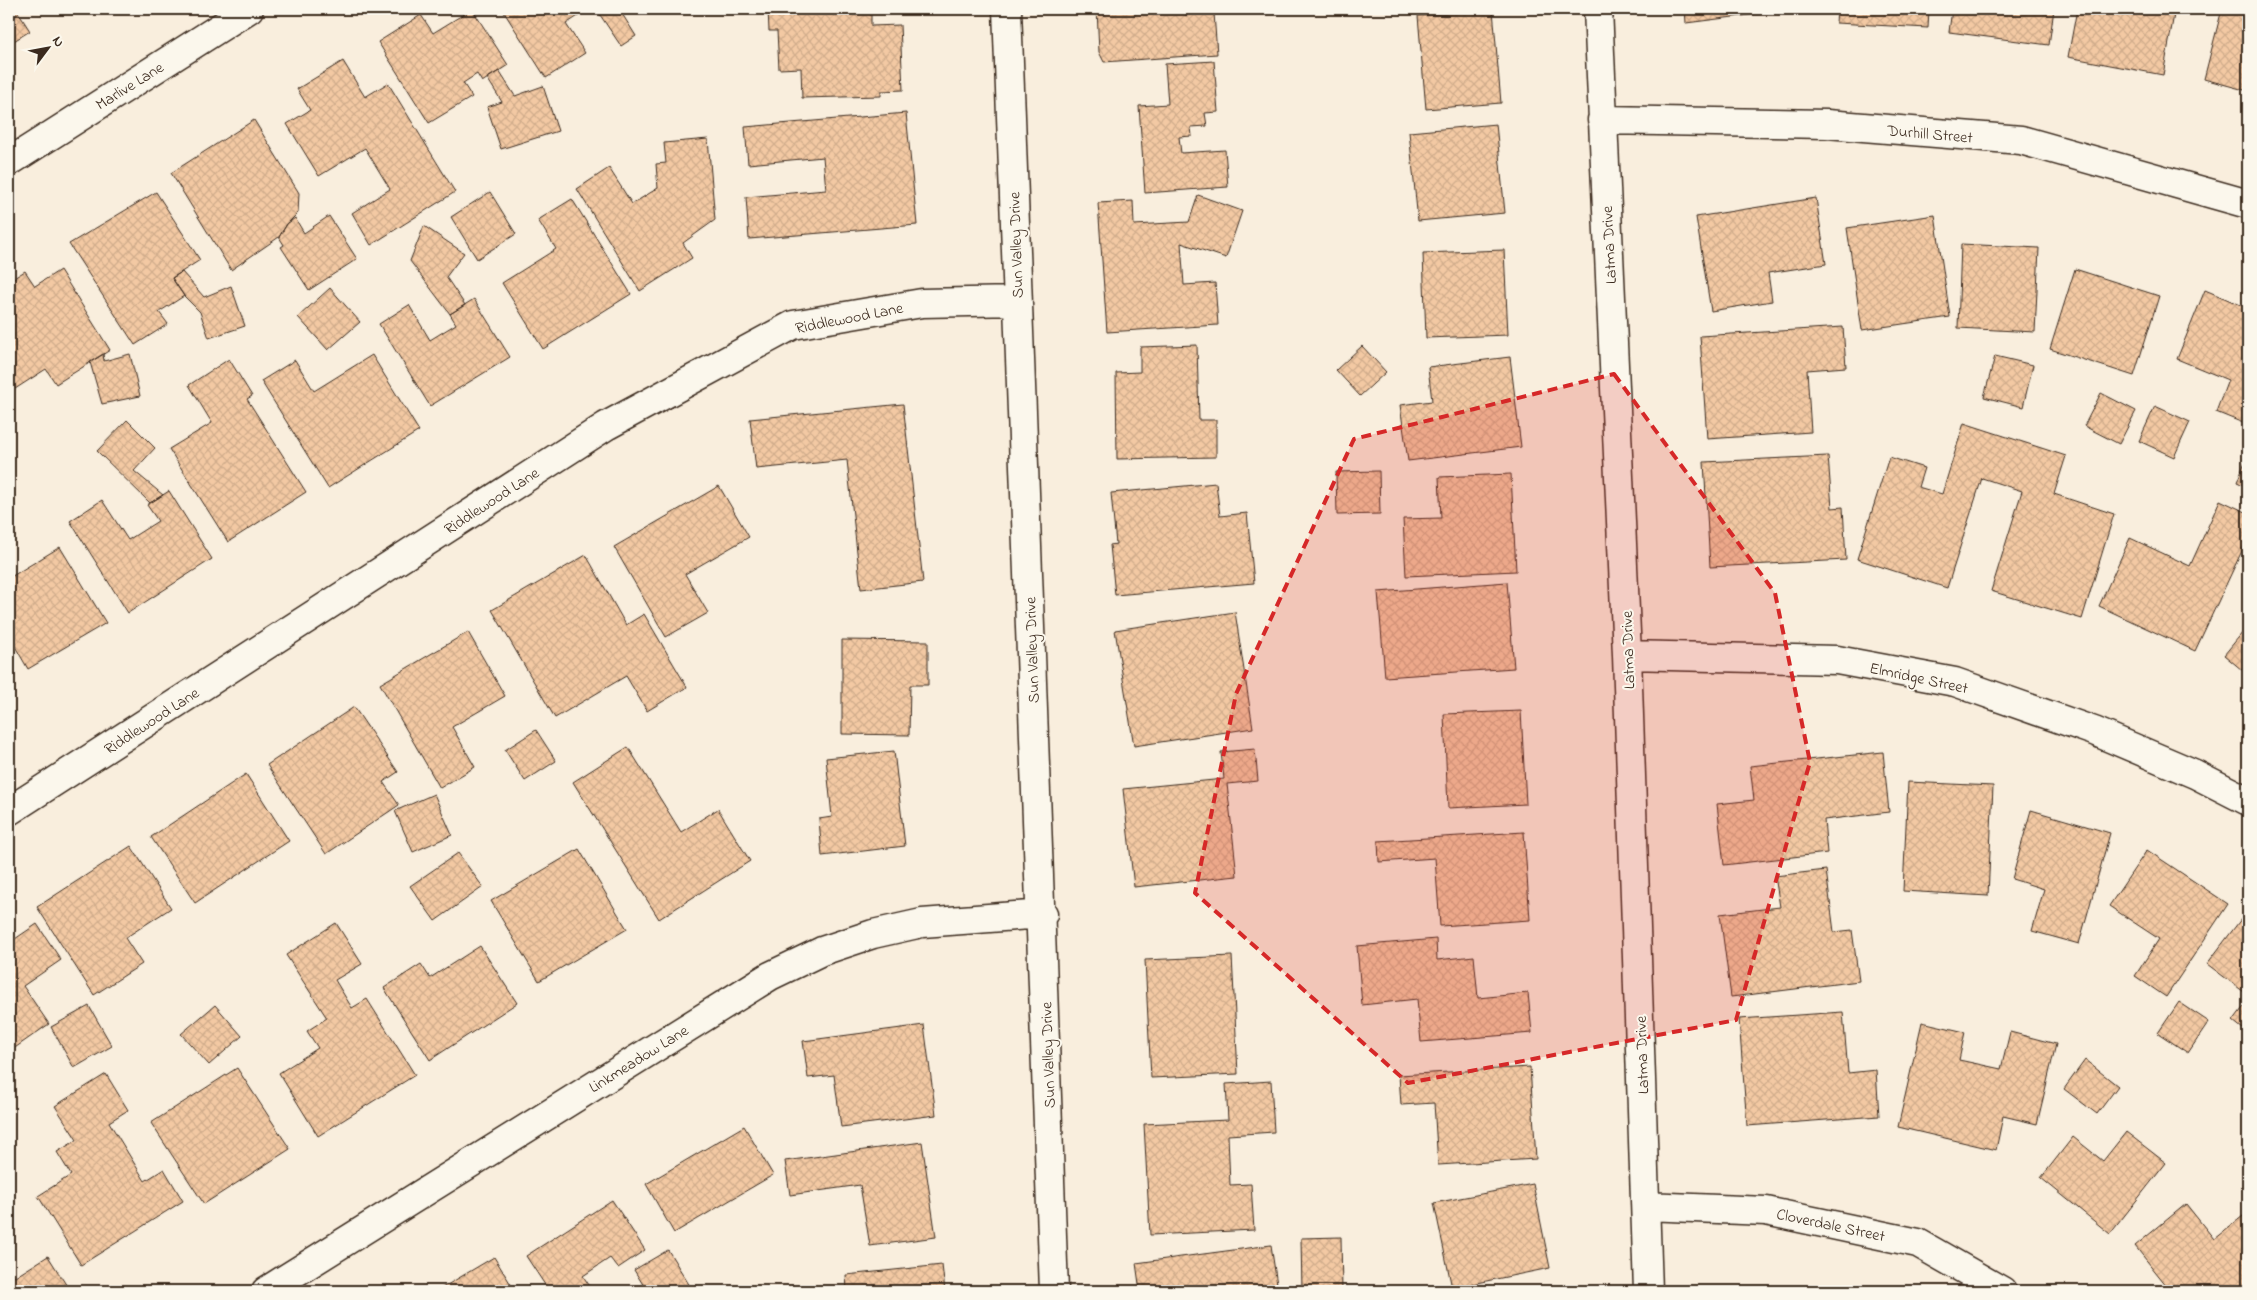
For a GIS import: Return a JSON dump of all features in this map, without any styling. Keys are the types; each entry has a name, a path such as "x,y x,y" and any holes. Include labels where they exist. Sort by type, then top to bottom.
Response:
{"street":[{"name":"Marlive Lane","path":"9,162 249,9"},
{"name":"Sun Valley Drive","path":"1007,9 1042,914 1054,1291"},
{"name":"Latma Drive","path":"1598,9 1628,655 1648,1291"},
{"name":"Durhill Street","path":"1602,120 1827,124 2021,140 2248,204"},
{"name":"Riddlewood Lane","path":"9,812 606,426 793,325 922,303 1017,301"},
{"name":"Elmridge Street","path":"1628,655 1837,660 1955,682 2094,731 2195,774 2248,801"},
{"name":"Linkmeadow Lane","path":"266,1291 770,976 822,951 873,934 922,923 1042,914"},
{"name":"Cloverdale Street","path":"1646,1206 1766,1211 1918,1243 2002,1291"}],"highlighted area":[{"path":"1614,374 1775,593 1810,762 1736,1020 1408,1083 1195,893 1236,694 1354,439"}],"building":[{"path":"9,9 16,9 30,31 9,44"},
{"path":"472,9 508,65 482,82 477,74 463,83 472,97 429,123 378,42 421,15 433,33"},
{"path":"502,9 589,9 566,24 585,53 546,78"},
{"path":"596,9 619,9 636,36 621,46"},
{"path":"768,9 871,9 871,26 900,25 903,90 881,91 881,96 802,98 801,68 779,69 777,31 769,31"},
{"path":"1097,9 1185,9 1185,15 1214,13 1217,54 1104,62 1099,52"},
{"path":"1685,9 1797,9 1686,23"},
{"path":"1837,9 1929,9 1928,28 1836,23"},
{"path":"1952,9 2054,9 2049,45 1949,32"},
{"path":"2077,9 2175,9 2163,75 2068,57"},
{"path":"2222,9 2248,9 2248,91 2204,79"},
{"path":"1493,10 1501,103 1426,109 1418,16"},
{"path":"343,61 365,97 388,83 455,192 371,245 352,213 390,189 365,148 319,176 287,124 310,110 297,89"},
{"path":"1214,61 1218,112 1205,113 1207,126 1191,127 1192,136 1179,137 1181,153 1225,150 1228,187 1145,193 1139,106 1168,104 1165,64"},
{"path":"499,71 515,96 543,86 558,131 501,149 487,107 502,102 487,78"},
{"path":"906,113 917,225 749,239 746,197 826,190 823,157 748,164 745,127"},
{"path":"254,120 299,193 298,213 287,224 279,237 231,270 171,173"},
{"path":"1496,124 1505,213 1418,221 1409,132"},
{"path":"708,139 715,220 683,243 692,258 640,291 577,189 609,168 632,204 658,188 656,164 666,163 664,143"},
{"path":"156,192 200,260 172,278 184,296 159,312 168,324 135,345 69,244"},
{"path":"490,192 516,234 477,259 451,217"},
{"path":"1198,195 1242,211 1226,258 1181,243 1184,285 1215,283 1218,325 1107,332 1098,203 1133,201 1134,225 1189,222"},
{"path":"1816,198 1826,264 1768,273 1772,301 1711,311 1696,217"},
{"path":"572,199 631,294 543,349 502,283 556,249 538,220"},
{"path":"1935,215 1950,317 1862,330 1847,228"},
{"path":"329,216 357,259 309,290 281,247 284,245 279,237 287,224 295,218 304,233"},
{"path":"424,226 464,253 446,277 465,305 450,314 410,261"},
{"path":"1961,244 2039,248 2035,332 1958,328"},
{"path":"1504,250 1508,335 1426,338 1423,253"},
{"path":"2075,269 2159,296 2134,376 2050,349"},
{"path":"60,270 110,350 56,384 46,369 15,389 9,378 9,281 25,271 35,286"},
{"path":"182,272 204,297 231,286 245,326 209,338 200,312 184,296 172,278"},
{"path":"330,288 360,322 328,350 298,317"},
{"path":"2205,290 2248,308 2248,425 2216,412 2228,380 2177,359"},
{"path":"474,299 510,357 430,406 379,324 409,305 430,340 456,324 450,314"},
{"path":"1843,327 1846,367 1807,370 1811,432 1707,439 1700,336"},
{"path":"1197,345 1199,420 1216,420 1216,457 1117,459 1116,373 1140,372 1140,347"},
{"path":"1362,346 1386,372 1360,396 1336,370"},
{"path":"103,354 104,361 130,354 140,396 102,404 90,362"},
{"path":"372,355 419,431 328,488 261,381 295,360 314,391"},
{"path":"1995,356 2033,365 2023,407 1984,397"},
{"path":"1510,357 1521,447 1408,461 1400,405 1432,401 1428,367"},
{"path":"229,359 252,396 247,399 306,492 228,542 169,449 212,423 189,385"},
{"path":"2101,393 2136,411 2119,444 2084,426"},
{"path":"903,404 923,582 861,589 847,460 756,469 750,419"},
{"path":"2155,406 2190,422 2174,457 2139,441"},
{"path":"127,420 155,448 134,471 163,495 150,503 97,451"},
{"path":"1964,423 2066,456 2054,494 2114,514 2082,619 1991,591 2022,491 1982,478 1947,588 1857,559 1889,457 1924,468 1918,487 1942,494"},
{"path":"2248,454 2248,487 2237,482"},
{"path":"1828,456 1832,508 1843,507 1846,560 1710,567 1704,462"},
{"path":"1379,471 1380,514 1337,515 1336,472"},
{"path":"1511,474 1516,571 1406,576 1403,519 1441,518 1439,477"},
{"path":"1216,483 1220,516 1247,513 1254,583 1115,595 1110,545 1116,544 1111,493"},
{"path":"719,486 749,537 685,574 708,613 666,637 614,547"},
{"path":"169,491 212,559 128,613 70,521 102,500 128,540 158,521 147,505"},
{"path":"2220,500 2248,513 2248,538 2195,651 2099,606 2130,538 2190,566"},
{"path":"60,547 106,623 28,669 9,636 9,578"},
{"path":"586,555 626,625 644,614 687,687 647,711 626,676 555,718 492,610"},
{"path":"1507,582 1514,668 1385,677 1378,592"},
{"path":"1235,612 1253,728 1134,746 1115,630"},
{"path":"2248,626 2248,675 2224,655"},
{"path":"468,632 505,696 452,727 475,767 440,788 380,684"},
{"path":"842,640 928,641 928,685 910,685 909,735 842,734"},
{"path":"354,707 398,772 383,782 399,805 326,854 267,765"},
{"path":"1521,711 1526,804 1448,808 1444,714"},
{"path":"536,730 556,761 525,781 505,750"},
{"path":"628,747 681,832 718,809 750,861 659,919 573,782"},
{"path":"1255,749 1258,781 1227,784 1237,876 1134,887 1123,789 1224,779 1221,752"},
{"path":"894,751 905,846 822,856 819,819 832,817 826,758"},
{"path":"1883,752 1889,812 1824,820 1827,853 1724,865 1717,804 1754,800 1750,766"},
{"path":"246,774 289,841 195,903 151,837"},
{"path":"1908,782 1993,786 1988,896 1903,891"},
{"path":"434,794 452,835 413,852 395,811"},
{"path":"2031,810 2110,833 2079,944 2032,931 2044,889 2012,879"},
{"path":"1524,832 1530,920 1440,926 1435,858 1379,862 1378,841"},
{"path":"131,846 171,908 125,938 142,964 94,995 37,907"},
{"path":"579,849 627,929 539,981 491,901"},
{"path":"2147,850 2228,904 2166,997 2135,976 2159,939 2109,906"},
{"path":"458,853 483,887 435,921 410,886"},
{"path":"1826,870 1834,932 1852,930 1859,981 1731,997 1720,914 1780,907 1775,876"},
{"path":"2248,910 2248,995 2207,964"},
{"path":"336,923 362,964 335,980 352,1008 367,999 415,1075 318,1136 279,1073 318,1048 307,1031 327,1018 286,955"},
{"path":"37,924 61,960 23,986 49,1024 9,1052 9,943"},
{"path":"1436,939 1437,960 1474,956 1478,998 1528,993 1532,1033 1421,1042 1417,999 1362,1005 1357,946"},
{"path":"480,946 517,1003 430,1060 384,988 421,964 430,978"},
{"path":"1232,956 1238,1074 1151,1078 1145,960"},
{"path":"2248,1001 2248,1033 2233,1021"},
{"path":"2179,1002 2209,1022 2188,1053 2158,1033"},
{"path":"215,1005 242,1036 209,1065 181,1034"},
{"path":"89,1006 112,1046 74,1068 51,1027"},
{"path":"1843,1012 1848,1073 1876,1070 1879,1116 1747,1126 1739,1019"},
{"path":"1922,1022 1965,1032 1959,1060 2001,1069 2010,1032 2056,1044 2037,1124 2003,1116 1996,1150 1898,1127"},
{"path":"924,1025 936,1115 841,1127 834,1075 808,1078 803,1041"},
{"path":"2085,1060 2118,1086 2097,1114 2064,1089"},
{"path":"1530,1067 1536,1159 1438,1165 1434,1103 1401,1105 1399,1075"},
{"path":"237,1068 290,1149 204,1204 151,1123"},
{"path":"106,1074 128,1110 109,1122 145,1181 164,1169 183,1201 81,1265 38,1196 71,1175 57,1152 77,1140 55,1106"},
{"path":"1271,1081 1274,1132 1228,1135 1230,1185 1251,1184 1254,1230 1150,1235 1144,1124 1228,1120 1226,1084"},
{"path":"744,1126 773,1175 674,1233 646,1184"},
{"path":"2126,1132 2166,1163 2110,1234 2041,1178 2073,1137 2103,1161"},
{"path":"922,1142 936,1237 870,1246 860,1185 790,1195 785,1161"},
{"path":"1533,1184 1550,1268 1452,1288 1434,1203"},
{"path":"612,1200 645,1250 618,1268 610,1258 583,1276 591,1288 585,1291 549,1291 526,1256"},
{"path":"2186,1204 2214,1239 2248,1212 2248,1282 2237,1291 2171,1291 2135,1246"},
{"path":"1341,1237 1342,1291 1302,1291 1301,1238"},
{"path":"1271,1245 1278,1291 1140,1291 1136,1263"},
{"path":"668,1250 693,1291 647,1291 634,1270"},
{"path":"48,1256 70,1291 9,1291 9,1267 15,1277"},
{"path":"494,1257 515,1291 437,1291"},
{"path":"942,1265 945,1291 847,1291 846,1275"}]}
